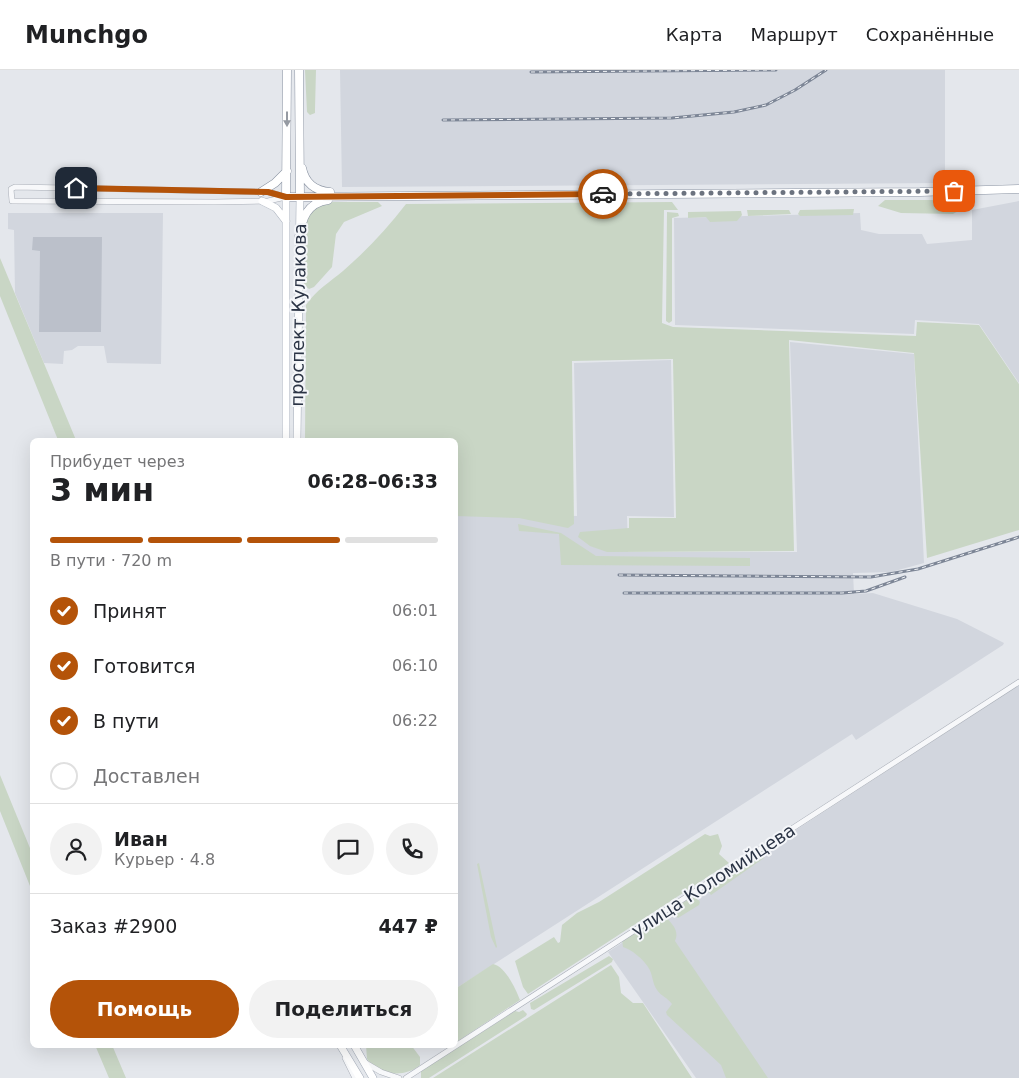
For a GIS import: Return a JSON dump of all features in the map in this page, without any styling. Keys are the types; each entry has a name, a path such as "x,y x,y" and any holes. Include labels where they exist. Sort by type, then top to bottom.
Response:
{"highway":[{"name":"проспект Кулакова","path":"286,197 287,70"},
{"name":"проспект Кулакова","path":"299,70 300,196"},
{"path":"299,146 302,172 307,182 314,188 333,192 338,196"},
{"path":"261,192 275,183 287,170"},
{"path":"286,197 928,192 1019,189"},
{"path":"299,237 304,215 312,205 338,196"}],"main road":[{"name":"проспект Кулакова","path":"297,438 300,196"},
{"name":"проспект Кулакова","path":"286,197 286,438"},
{"path":"262,201 276,208 286,222"},
{"path":"342,1048 360,1078"},
{"path":"356,1048 373,1078"}],"street":[{"path":"12,188 261,192 286,197 262,201 170,202 12,201 10,199 12,188"},
{"path":"57,201 58,188"},
{"path":"112,189 112,201"},
{"path":"170,190 170,202"},
{"name":"улица Коломийцева","path":"458,1044 1019,682"},
{"path":"341,1048 355,1078"},
{"name":"улица Коломийцева","path":"406,1078 452,1048"},
{"path":"362,1060 381,1072 399,1078"}],"shaded area":[{"path":"340,70 945,70 945,183 342,187"},
{"path":"1019,201 1019,383 979,324 915,320 914,334 675,325 674,218 860,213 861,230 879,234 922,234 927,244 972,240 972,210"},
{"path":"8,213 163,213 161,364 107,363 104,346 78,346 72,350 64,351 63,364 44,363 15,293 14,230 8,229"},
{"path":"790,342 914,354 924,563 891,572 853,573 854,594 873,593 957,619 1004,643 1003,645 856,740 852,734 458,987 458,513 577,516 574,363 671,360 674,517 627,516 628,552 797,552"},
{"path":"1019,685 1019,1078 696,1078 608,952"}],"green space":[{"path":"305,70 316,70 315,113 310,115 307,112"},
{"path":"885,200 957,200 961,203 960,210 953,214 901,213 878,206"},
{"path":"333,202 378,202 382,206 344,222 336,234 332,267 314,287 309,289 304,285 303,244 306,223 309,214 314,208"},
{"path":"672,202 678,210 664,210 662,323 673,327 916,336 917,322 979,325 1019,384 1019,530 927,558 914,353 789,340 794,551 607,552 590,546 578,537 580,532 629,528 629,518 676,518 673,359 572,361 574,524 568,528 519,518 458,516 458,438 305,438 306,305 319,291 368,248 406,204"},
{"path":"854,209 853,215 800,216 798,214 800,210"},
{"path":"747,210 789,210 791,214 748,216"},
{"path":"741,211 742,215 737,221 710,222 706,217 688,218 688,212"},
{"path":"667,212 678,213 679,216 672,218 672,321 669,323 666,321"},
{"path":"0,258 75,438 57,438 0,296"},
{"path":"518,524 561,533 596,556 750,558 750,566 561,565 559,534 519,531"},
{"path":"0,775 30,848 30,886 0,811"},
{"path":"705,834 710,836 718,834 722,846 719,854 729,863 528,994 523,987 515,961 554,937 558,943 560,942 562,925 577,913 599,902"},
{"path":"764,850 764,858 711,895 707,890 708,886"},
{"path":"479,863 496,948 491,937 477,864"},
{"path":"692,897 696,897 700,902 699,905 678,918 671,912 671,910"},
{"path":"664,915 676,930 675,941 768,1078 726,1078 721,1065 667,1015 666,1012 672,1004 657,990 646,964 633,952 623,947 622,939"},
{"path":"609,956 613,959 612,962 534,1010 531,1009 530,1003"},
{"path":"493,964 506,973 520,1000 458,1041 458,987"},
{"path":"611,965 619,977 621,993 633,1003 643,1003 692,1078 433,1078"},
{"path":"523,1010 527,1014 429,1078 421,1078 421,1071 515,1011"},
{"path":"96,1048 113,1048 126,1078 109,1078"},
{"path":"366,1048 413,1048 420,1057 420,1065 407,1072 392,1073 378,1069 367,1059"}],"building":[{"path":"33,237 102,237 101,332 39,332 40,251 32,250"}],"railway":[{"path":"531,72 776,70"},
{"path":"443,120 672,118 734,112 766,105 795,90 826,70"},
{"path":"619,575 871,577 918,569 1019,537"},
{"path":"624,593 842,593 866,591 905,577"}],"way so far":[{"path":"603,194 954,191"}],"route":[{"path":"76,188 268,192 286,197 603,194"}]}
